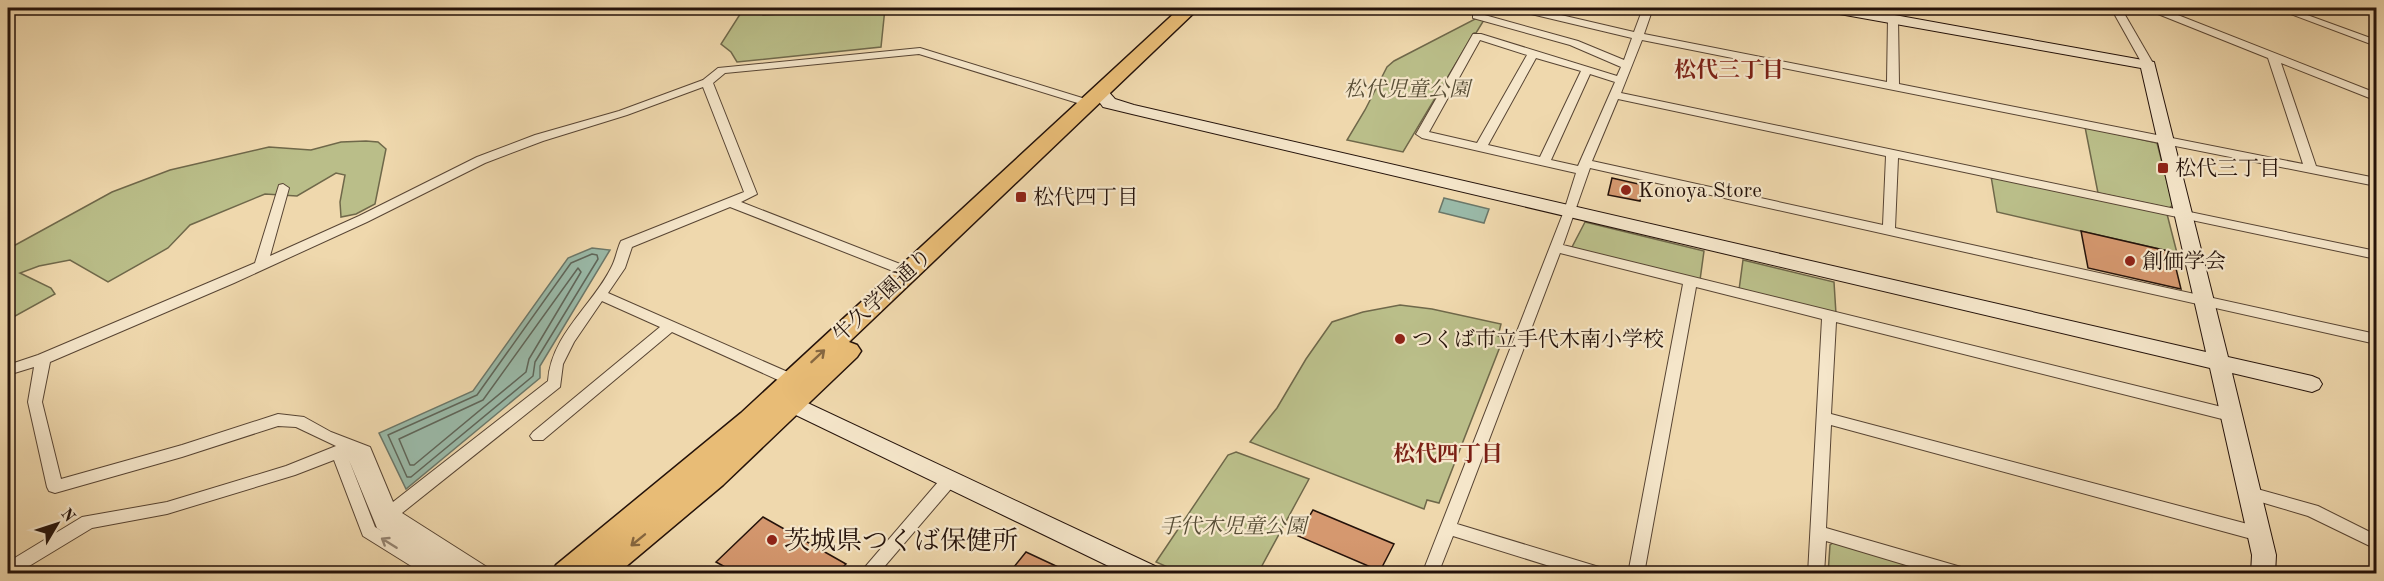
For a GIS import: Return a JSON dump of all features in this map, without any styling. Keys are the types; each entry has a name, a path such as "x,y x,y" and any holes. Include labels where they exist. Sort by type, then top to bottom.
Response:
{"highway":[{"name":"牛久学園通り","path":"566,573 787,393 1104,98 1190,8"},
{"name":"牛久学園通り","path":"596,573 712,477 787,393 908,272 1208,8"}],"street":[{"path":"1430,573 1556,248 1584,167 1627,66 1648,8"},
{"path":"1834,8 1894,13 2148,66"},
{"path":"2116,8 2148,66 2264,555 2263,573"},
{"path":"2151,8 2376,97"},
{"path":"2280,8 2376,43"},
{"path":"1531,11 1636,36 2376,182"},
{"path":"1893,86 1894,13"},
{"path":"1627,66 1574,43 1483,18 1478,37 1422,134 1544,162 1584,167 1889,229 2204,302 2376,339"},
{"path":"1478,37 1620,80"},
{"path":"8,370 43,359 261,265 363,219 482,160 539,138 623,113 707,82 722,70 920,51 1104,98 2314,378"},
{"path":"1481,147 1533,54"},
{"path":"2273,56 2311,169"},
{"path":"1544,162 1587,70"},
{"path":"390,514 555,383 556,364 568,340 618,268 626,244 751,194 707,82"},
{"path":"1614,95 2376,255"},
{"path":"1889,229 1892,153"},
{"path":"261,265 283,188"},
{"path":"731,203 908,272"},
{"path":"1556,248 2230,415"},
{"path":"1636,573 1690,281"},
{"path":"599,294 671,325 787,393 950,479 1149,573"},
{"path":"1816,573 1829,315"},
{"path":"538,436 671,325"},
{"path":"43,359 35,402 55,487 182,451 278,420 299,421 365,451 390,514 484,573"},
{"path":"1824,418 2259,534"},
{"path":"8,570 88,522 167,508 290,471 351,446"},
{"path":"351,446 341,460 369,531 439,573"},
{"path":"351,446 383,523 462,573"},
{"path":"867,573 950,479"},
{"path":"2250,494 2312,511 2376,542"},
{"path":"1448,528 1599,573"},
{"path":"1818,532 1961,573"}],"green space":[{"path":"744,8 760,8 763,15 885,8 881,47 737,62 731,52 721,44"},
{"name":"松代児童公園","path":"1477,18 1484,20 1403,152 1347,140 1387,67 1394,61"},
{"path":"2085,127 2157,143 2173,205 2169,208 2098,193"},
{"path":"341,142 378,142 386,149 375,204 356,214 341,217 340,202 345,175 336,173 297,196 265,194 190,225 168,248 108,282 70,260 39,266 20,273 51,288 55,294 8,320 8,249 112,192 170,170 269,147 311,150"},
{"path":"1991,176 2167,214 2177,253 1997,212"},
{"path":"1585,222 1704,251 1700,280 1571,249"},
{"path":"1743,260 1834,282 1836,314 1739,290"},
{"path":"1400,305 1432,309 1501,324 1498,336 1503,339 1439,503 1427,500 1424,509 1250,442 1277,408 1306,359 1332,322 1363,312"},
{"name":"手代木児童公園","path":"1236,452 1309,479 1258,573 1181,573 1156,562 1228,455"},
{"path":"1834,542 1944,574 1828,574 1830,545"}],"water":[{"path":"1444,198 1489,209 1484,223 1439,212"},
{"path":"592,248 610,250 540,366 540,378 406,489 379,433 473,391 568,258"}],"building":[{"name":"Konoya Store","path":"1612,178 1643,185 1640,201 1608,195"},
{"name":"創価学会","path":"2081,231 2172,252 2181,289 2088,268"},
{"path":"1313,510 1394,544 1380,571 1298,536"},
{"name":"茨城県つくば保健所","path":"763,517 846,564 837,573 736,573 716,562"},
{"path":"1026,552 1071,573 1009,573"}],"place":[{"name":"松代三丁目","path":"2163,168"},
{"name":"Konoya Store","path":"1626,190"},
{"name":"松代四丁目","path":"1021,197"},
{"name":"創価学会","path":"2130,261"},
{"name":"つくば市立手代木南小学校","path":"1400,339"},
{"name":"茨城県つくば保健所","path":"772,540"}],"district":[{"name":"松代三丁目","path":"1729,69"},
{"name":"松代四丁目","path":"1448,453"}]}
